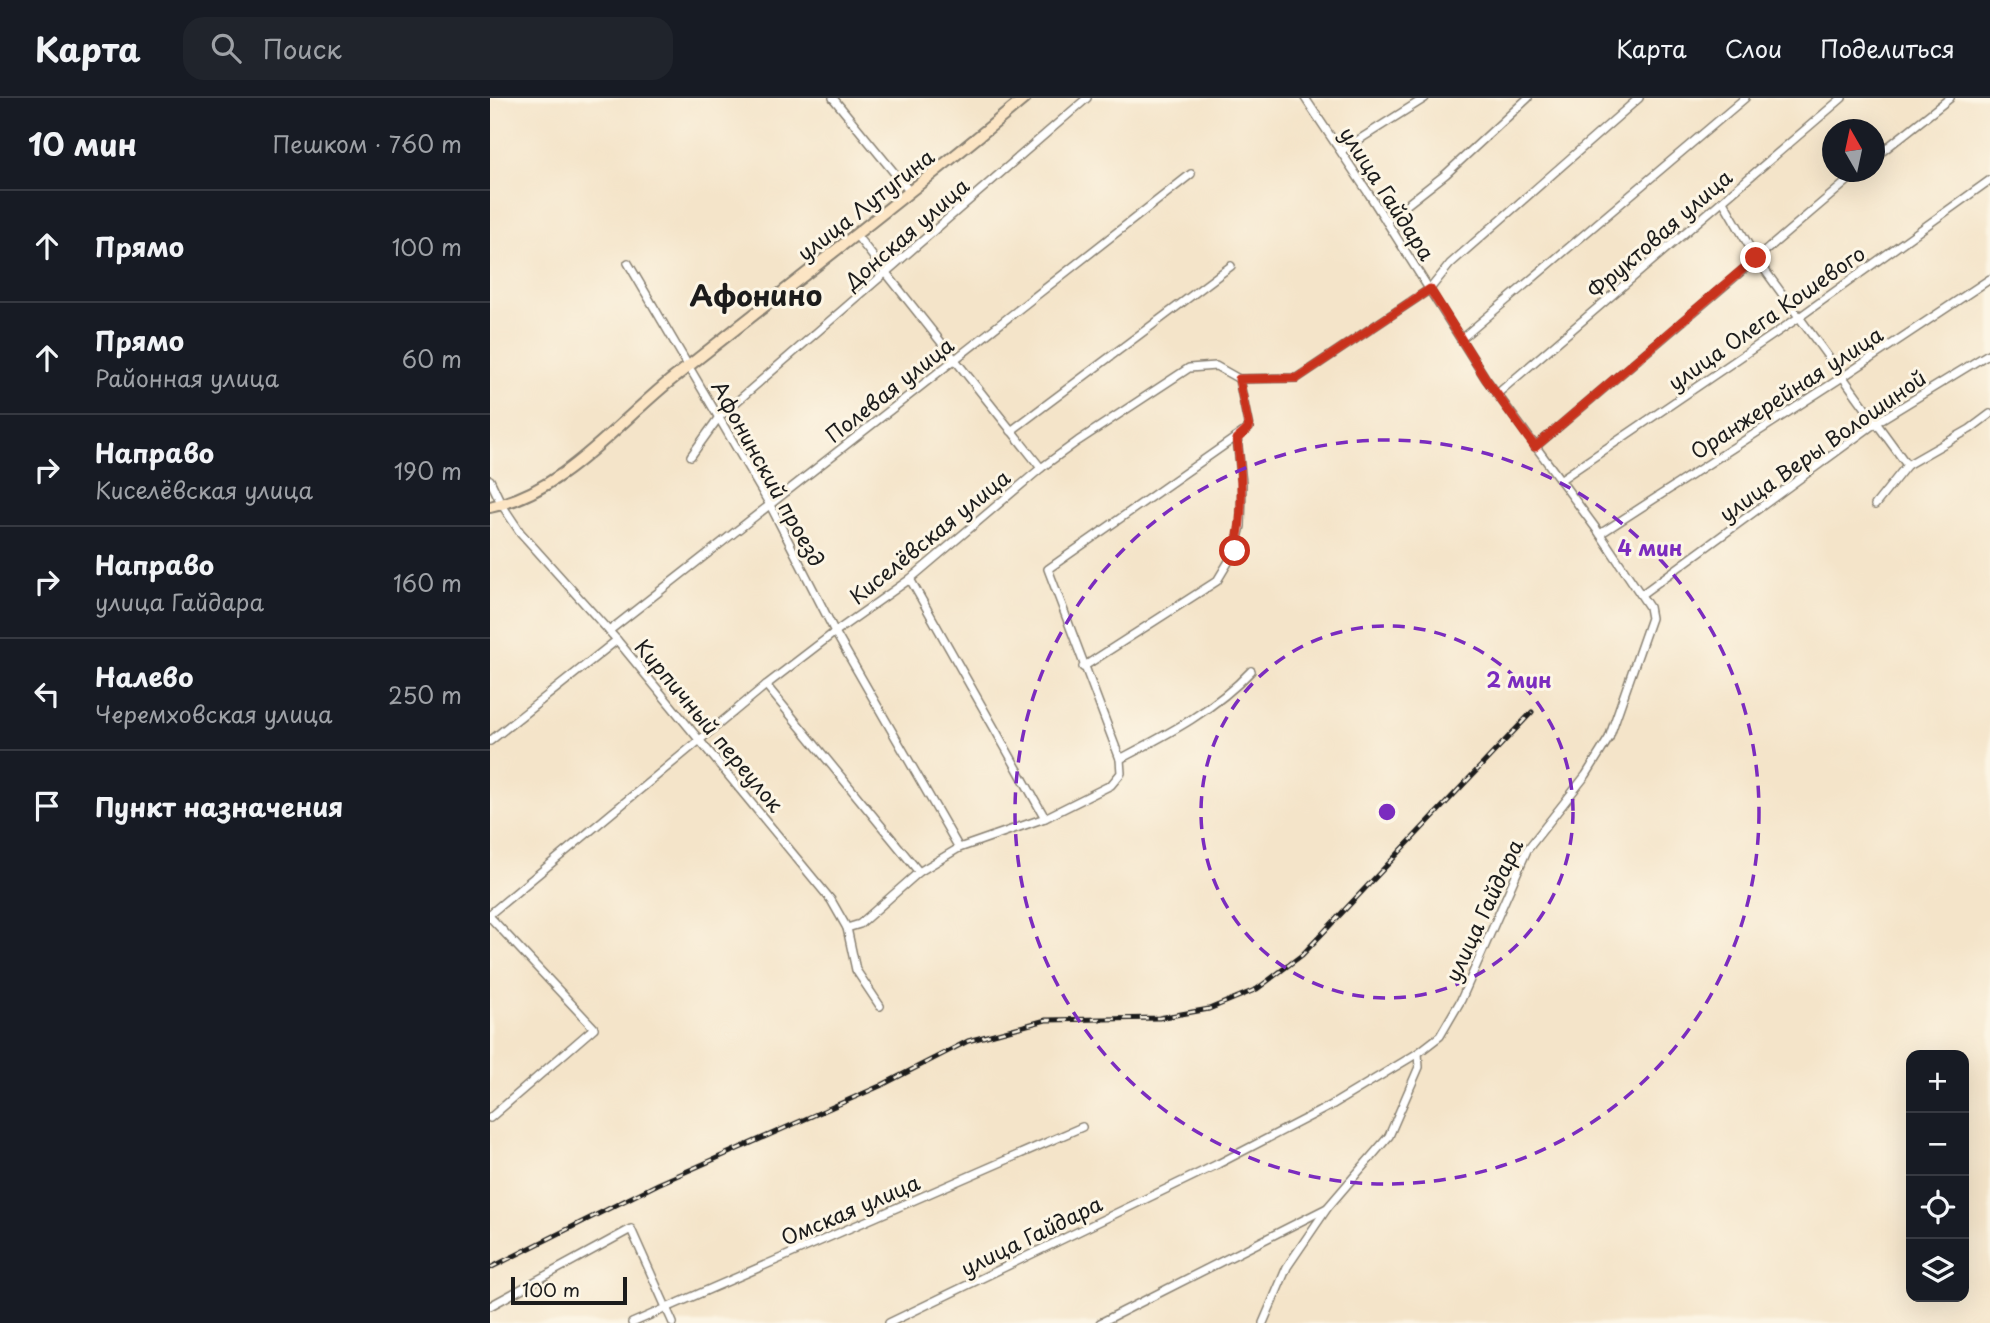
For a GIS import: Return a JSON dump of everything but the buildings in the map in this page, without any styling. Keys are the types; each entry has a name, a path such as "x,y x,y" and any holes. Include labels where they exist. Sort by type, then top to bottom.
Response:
{"main road":[{"name":"улица Лутугина","path":"490,507 532,494 576,463 689,367 856,236 1025,98"}],"street":[{"path":"833,98 910,192"},
{"name":"Донская улица","path":"691,456 719,418 1087,98"},
{"name":"улица Гайдара","path":"889,1323 904,1320 1330,1106 1418,1053 1440,1036 1461,1000 1527,850 1586,775 1609,738 1651,618 1642,594 1497,394 1305,98"},
{"path":"1340,151 1425,98"},
{"path":"1386,221 1446,174 1528,98"},
{"name":"Киселёвская улица","path":"490,916 766,685 910,579 1041,468 1078,441 1189,368 1216,366 1239,379 1297,378 1430,289 1450,264 1639,98"},
{"path":"1461,339 1745,98"},
{"name":"Фруктовая улица","path":"1497,394 1842,98"},
{"path":"1885,149 1950,98"},
{"name":"Полевая улица","path":"608,631 1191,174"},
{"name":"улица Олега Кошевого","path":"1560,480 1798,318 1990,180"},
{"path":"1535,447 1846,182"},
{"path":"1723,201 1756,258 1907,465"},
{"path":"856,236 1041,468"},
{"name":"Афонинский проезд","path":"628,263 769,505 835,632 959,848"},
{"path":"1011,430 1231,266"},
{"name":"Оранжерейная улица","path":"1600,534 1990,279"},
{"name":"улица Веры Волошиной","path":"1642,594 1877,422 1990,353"},
{"path":"847,928 860,924 919,872 959,848 1045,818 1111,785 1121,773 1120,759 1048,569 1237,439 1249,428 1239,379"},
{"path":"1875,505 1907,465 1970,429 1990,414"},
{"path":"1083,667 1217,580 1235,551 1241,526 1242,483 1237,439"},
{"name":"Кирпичный переулок","path":"490,480 520,533 617,640 831,900 847,928 856,970 880,1006"},
{"path":"910,579 1045,818"},
{"path":"490,741 617,640"},
{"path":"1120,759 1169,733 1214,703 1251,671"},
{"path":"766,685 919,872"},
{"path":"490,916 594,1028 490,1118"},
{"path":"1263,1323 1287,1267 1328,1207 1389,1136 1419,1067 1418,1053"},
{"name":"Омская улица","path":"632,1323 1082,1127"},
{"path":"1100,1323 1328,1207"},
{"path":"490,1306 631,1229 673,1323"}],"railway":[{"path":"490,1268 658,1184 880,1086 968,1041 1046,1020 1159,1018 1209,1009 1257,989 1302,955 1532,712"}],"district":[{"name":"Афонино","path":"756,294"}],"route":[{"path":"1235,551 1241,526 1242,483 1237,439 1249,428 1239,379 1297,378 1430,289 1486,379 1535,447 1756,258"}]}
